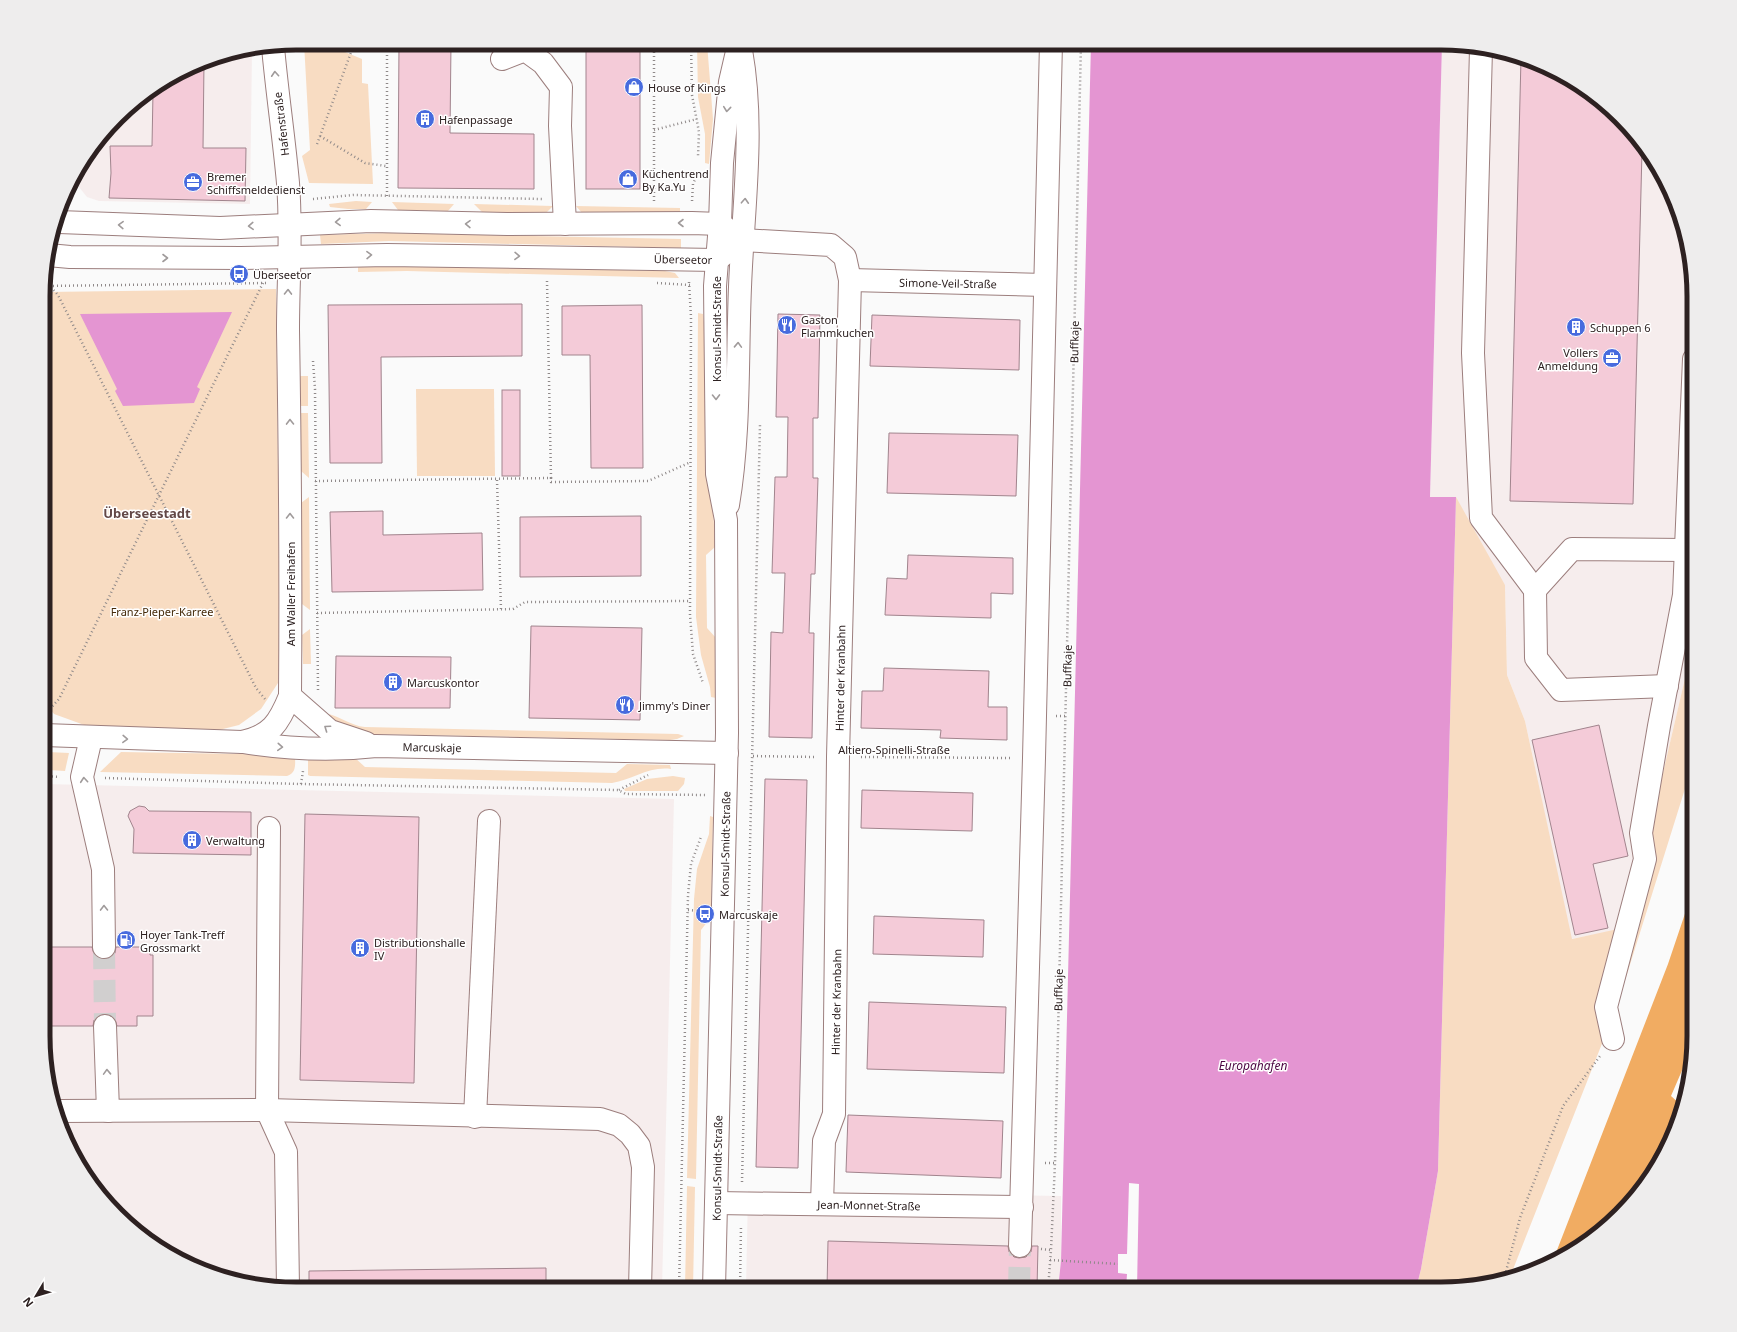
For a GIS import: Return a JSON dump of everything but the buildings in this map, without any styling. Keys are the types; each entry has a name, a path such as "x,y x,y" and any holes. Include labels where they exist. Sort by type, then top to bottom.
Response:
{"street":[{"path":"502,59 525,50 543,63 561,87 560,126 565,224"},
{"name":"Konsul-Smidt-Straße","path":"726,520 718,474 715,286 720,224 722,163 730,82 738,50"},
{"name":"Konsul-Smidt-Straße","path":"714,1282 727,753 726,520 734,468 742,240 746,200 747,83 741,50"},
{"path":"1030,1245 1022,1207 1052,50"},
{"name":"Hafenstraße","path":"273,51 288,184 290,224"},
{"path":"1481,53 1473,353 1481,518 1535,590 1536,658 1561,690 1667,686"},
{"path":"61,222 220,228 290,224 387,222 720,224 742,240"},
{"name":"Am Waller Freihafen","path":"50,735 91,738 242,742 257,739 270,730 281,718 290,696 288,257 290,224"},
{"name":"Überseetor","path":"53,256 288,257 387,254 717,260 742,240"},
{"name":"Hinter der Kranbahn","path":"742,240 832,246 845,257 850,280 838,757 834,1114 824,1141 822,1204"},
{"name":"Simone-Veil-Straße","path":"850,280 1046,285"},
{"path":"1613,1039 1606,1007 1645,859 1641,833 1684,595 1687,526"},
{"path":"1535,590 1572,549 1686,550"},
{"name":"Marcuskaje","path":"290,696 330,731 376,746"},
{"path":"91,738 82,778 103,869 104,947"},
{"name":"Marcuskaje","path":"242,742 280,748 346,749 376,746 727,753"},
{"path":"475,1117 489,821"},
{"path":"269,828 267,1110 286,1152 288,1281"},
{"path":"105,1026 108,1111"},
{"path":"62,1111 267,1110 475,1117 600,1119 619,1125 630,1134 639,1146 643,1167 640,1282"},
{"name":"Jean-Monnet-Straße","path":"716,1202 1022,1207"}],"path":[{"path":"317,144 352,50"},
{"path":"387,50 387,222"},
{"path":"654,201 654,51 672,50"},
{"path":"691,50 692,95 699,132 698,159"},
{"name":"Buffkaje","path":"1048,1282 1051,1250 1081,50"},
{"path":"654,130 697,119"},
{"path":"320,136 365,163 386,166"},
{"path":"692,200 693,184 698,173 698,166"},
{"path":"547,281 551,482 648,481 691,462"},
{"path":"51,286 288,282"},
{"path":"50,709 59,699 263,283"},
{"path":"689,285 691,462 690,601 693,654 705,689"},
{"path":"51,286 58,295 256,688 281,718"},
{"path":"740,1282 761,419"},
{"path":"316,481 497,480 551,478"},
{"path":"497,480 500,610"},
{"path":"317,613 500,610 513,609 525,602 690,601"},
{"name":"Altiero-Spinelli-Straße","path":"753,756 1034,758"},
{"path":"618,790 649,774"},
{"path":"50,776 301,784 618,790 626,794 704,795"},
{"path":"704,789 704,803"},
{"path":"679,1282 688,910 691,864 703,831"},
{"path":"688,910 705,911"},
{"path":"1505,1274 1520,1218 1564,1106 1613,1039"},
{"path":"1030,1245 1040,1249 1051,1250"},
{"path":"1050,1260 1118,1264"}],"shaded area":[{"path":"1442,50 1473,52 1504,58 1520,63 1550,75 1591,101 1626,134 1654,173 1662,187 1679,233 1685,264 1687,296 1687,670 1627,928 1571,939 1525,721 1507,675 1505,585 1430,498"},
{"path":"252,54 250,204 99,201 87,197 79,187 78,181 101,146 122,122 146,101 187,75 217,63"},
{"path":"50,784 674,799 662,1282 296,1282 264,1280 233,1274 187,1257 146,1231 111,1198 83,1159 75,1145 63,1115 58,1099 52,1068 50,1036"},
{"path":"1687,908 1687,1036 1685,1063 1671,1096 1678,1102 1674,1115 1662,1145 1654,1159 1626,1198 1591,1231 1556,1254 1668,964"},
{"path":"748,1191 1061,1196 1061,1261 1059,1282 746,1282"}],"green space":[{"path":"304,50 340,50 362,59 362,83 368,84 373,184 309,183 302,156 310,150"},
{"path":"697,50 708,50 713,119 709,164 705,163 705,134 698,97"},
{"path":"356,201 372,202 366,209 330,207 329,204"},
{"path":"392,202 454,204 448,211 398,210"},
{"path":"474,204 553,206 546,213 482,212"},
{"path":"576,206 680,208 680,212 582,213"},
{"path":"388,233 681,239 681,248 389,241 321,244 320,235"},
{"path":"406,265 665,271 675,273 679,278 407,271 358,272 358,267"},
{"name":"Franz-Pieper-Karree","path":"276,289 280,655 278,683 261,709 239,725 219,730 87,726 54,714 50,709 50,292"},
{"path":"698,313 703,314 705,330 715,547 706,555 707,628 716,638 716,698 711,697 710,687 701,655 696,617"},
{"path":"300,376 308,376 308,406 300,406"},
{"path":"416,389 494,389 495,476 417,476"},
{"path":"300,413 308,413 309,478 301,471"},
{"path":"309,497 310,610 302,604 301,503"},
{"path":"1456,497 1505,585 1507,675 1525,721 1572,939 1627,927 1687,670 1687,782 1618,1003 1512,1271 1473,1280 1418,1282 1438,1171"},
{"path":"310,629 311,664 303,664 302,635"},
{"path":"325,714 334,715 359,726 365,727 678,734 684,736 670,740 365,734 344,729"},
{"path":"50,752 69,753 65,771 50,770"},
{"path":"121,752 295,755 295,765 292,773 287,776 100,772"},
{"path":"308,756 354,757 365,767 616,773 627,764 670,765 671,769 648,771 612,783 310,776 308,775"},
{"path":"673,776 685,778 684,784 678,791 625,791 624,789 647,779"},
{"path":"710,816 713,817 711,917 701,930 696,1179 687,1178 694,899 697,869 709,834"},
{"path":"687,1186 695,1187 693,1282 685,1282"}],"water":[{"name":"Europahafen","path":"1091,50 1442,50 1430,497 1456,497 1438,1171 1418,1282 1059,1282 1061,1261"},
{"path":"232,312 197,387 200,389 194,403 123,406 115,391 117,389 80,314"}],"pier":[{"path":"1129,1183 1139,1184 1137,1282 1126,1282 1127,1274 1118,1273 1118,1254 1127,1254"}],"tunnel":[{"path":"104,947 105,1026"},
{"path":"1019,1282 1020,1246"}],"place":[{"name":"House of Kings","path":"634,87"},
{"name":"Hafenpassage","path":"425,119"},
{"name":"Küchentrend By Ka.Yu","path":"628,179"},
{"name":"Bremer Schiffsmeldedienst","path":"193,182"},
{"name":"Überseetor","path":"239,274"},
{"name":"Gaston Flammkuchen","path":"787,325"},
{"name":"Schuppen 6","path":"1576,327"},
{"name":"Vollers Anmeldung","path":"1612,358"},
{"name":"Marcuskontor","path":"393,682"},
{"name":"Jimmy's Diner","path":"625,705"},
{"name":"Verwaltung","path":"192,840"},
{"name":"Marcuskaje","path":"705,914"},
{"name":"Hoyer Tank-Treff Grossmarkt","path":"126,940"},
{"name":"Distributionshalle IV","path":"360,948"}],"district":[{"name":"Überseestadt","path":"147,513"}]}
